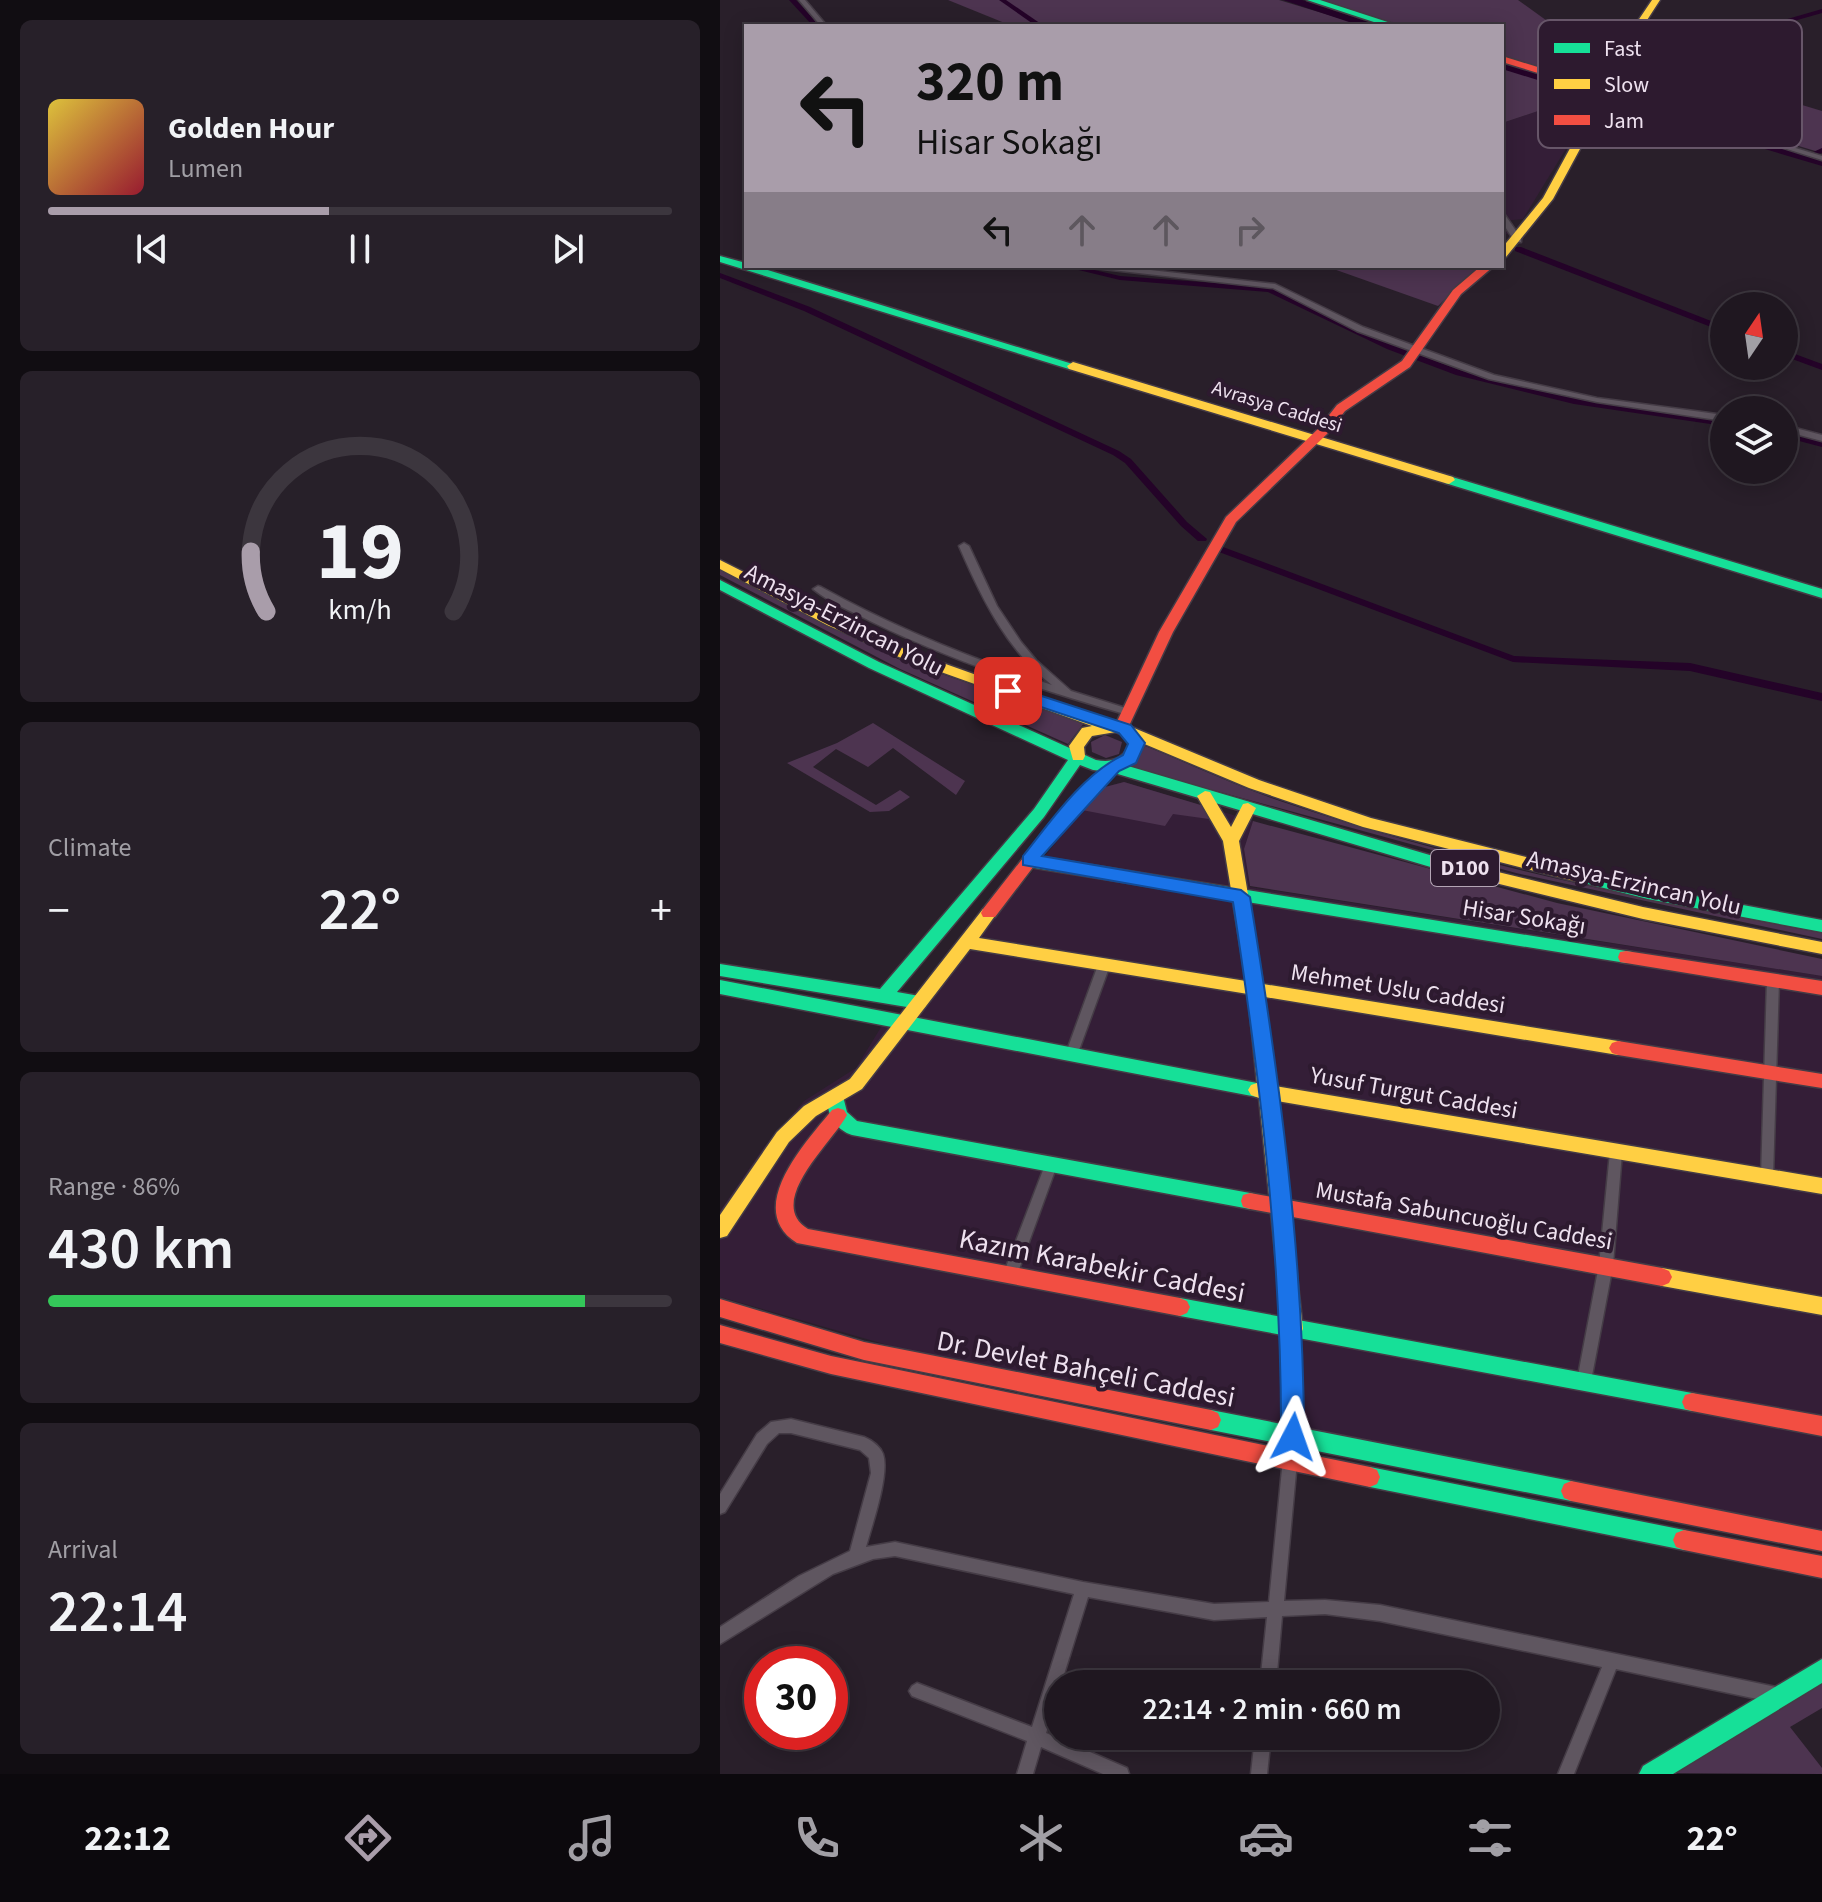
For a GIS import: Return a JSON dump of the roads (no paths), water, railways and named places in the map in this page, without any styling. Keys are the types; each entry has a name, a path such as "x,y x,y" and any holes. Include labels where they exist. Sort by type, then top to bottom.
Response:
{"main road":[{"path":"1311,0 1389,24"},
{"path":"1643,20 1656,0"},
{"path":"1504,60 1538,70"},
{"path":"1504,253 1518,240 1572,148"},
{"name":"Avrasya Caddesi","path":"720,259 744,266"},
{"name":"Avrasya Caddesi","path":"750,268 1822,594"},
{"path":"1120,729 1166,632 1222,532 1247,502 1314,439 1341,408 1413,355 1457,292 1486,268"},
{"name":"Amasya-Erzincan Yolu","path":"720,564 832,622 904,654 1120,729 1283,794 1368,823 1623,887 1822,926"},
{"name":"Amasya-Erzincan Yolu","path":"720,584 874,665 1078,756 1093,766 1113,767 1205,796 1557,892 1822,948"},
{"path":"884,996 1048,802 1078,756 1076,746 1081,736 1120,729"},
{"path":"720,1230 783,1137 810,1111 856,1084 1065,815 1113,767 1135,753 1136,743 1120,729"},
{"path":"1205,796 1231,841 1241,897 1256,991 1293,1329"},
{"path":"1231,841 1248,808"},
{"name":"Hisar Sokağı","path":"1029,861 1822,988"},
{"name":"Mehmet Uslu Caddesi","path":"966,942 1822,1081"},
{"path":"720,970 919,1002"},
{"name":"Yusuf Turgut Caddesi","path":"720,987 905,1020 1267,1092 1822,1186"},
{"path":"836,1097 838,1115"},
{"name":"Mustafa Sabuncuoğlu Caddesi","path":"838,1115 852,1128 1822,1306"},
{"name":"Kazım Karabekir Caddesi","path":"838,1115 788,1188 782,1219 789,1231 1293,1329 1822,1426"},
{"name":"Dr. Devlet Bahçeli Caddesi","path":"720,1308 864,1351 1822,1541"},
{"name":"Dr. Devlet Bahçeli Caddesi","path":"720,1334 831,1365 1290,1463 1822,1567"},
{"path":"1651,1774 1776,1695 1822,1670"}],"street":[{"path":"802,0 822,24"},
{"path":"1790,148 1822,158"},
{"path":"1504,220 1518,240"},
{"path":"1112,268 1275,286 1413,355 1547,391 1710,416"},
{"path":"1798,432 1822,438"},
{"path":"964,546 989,602 1009,633 1046,675 1073,696"},
{"path":"818,589 897,633 1073,696 1128,712"},
{"path":"1072,1053 1104,965"},
{"path":"1767,1177 1773,980"},
{"path":"1584,1381 1606,1265 1616,1152"},
{"path":"1010,1275 1051,1165"},
{"path":"1270,1670 1293,1437 1293,1329"},
{"path":"720,1507 762,1439 776,1427 791,1426 864,1444 876,1455 878,1473 857,1554"},
{"path":"720,1636 857,1554 874,1549 917,1552 1083,1589 1214,1612 1325,1607 1365,1611 1776,1695"},
{"path":"1025,1774 1083,1589"},
{"path":"1566,1774 1612,1660"},
{"path":"917,1691 1037,1737 1121,1774"},
{"path":"1259,1774 1262,1750"}],"waterway":[{"path":"792,0 815,24"},
{"path":"1002,0 1038,24"},
{"path":"1289,0 1367,24"},
{"path":"1790,20 1822,11"},
{"path":"1504,66 1538,76"},
{"path":"1775,148 1822,162"},
{"path":"1815,153 1822,150"},
{"path":"1518,249 1710,324"},
{"path":"1075,268 1120,278 1270,290 1390,347 1459,373 1574,401 1710,421"},
{"path":"720,275 807,309 1116,453 1128,461 1184,524 1202,539"},
{"path":"1798,358 1822,367"},
{"path":"1798,438 1822,444"},
{"path":"1223,550 1513,659 1690,667 1822,697"}]}
